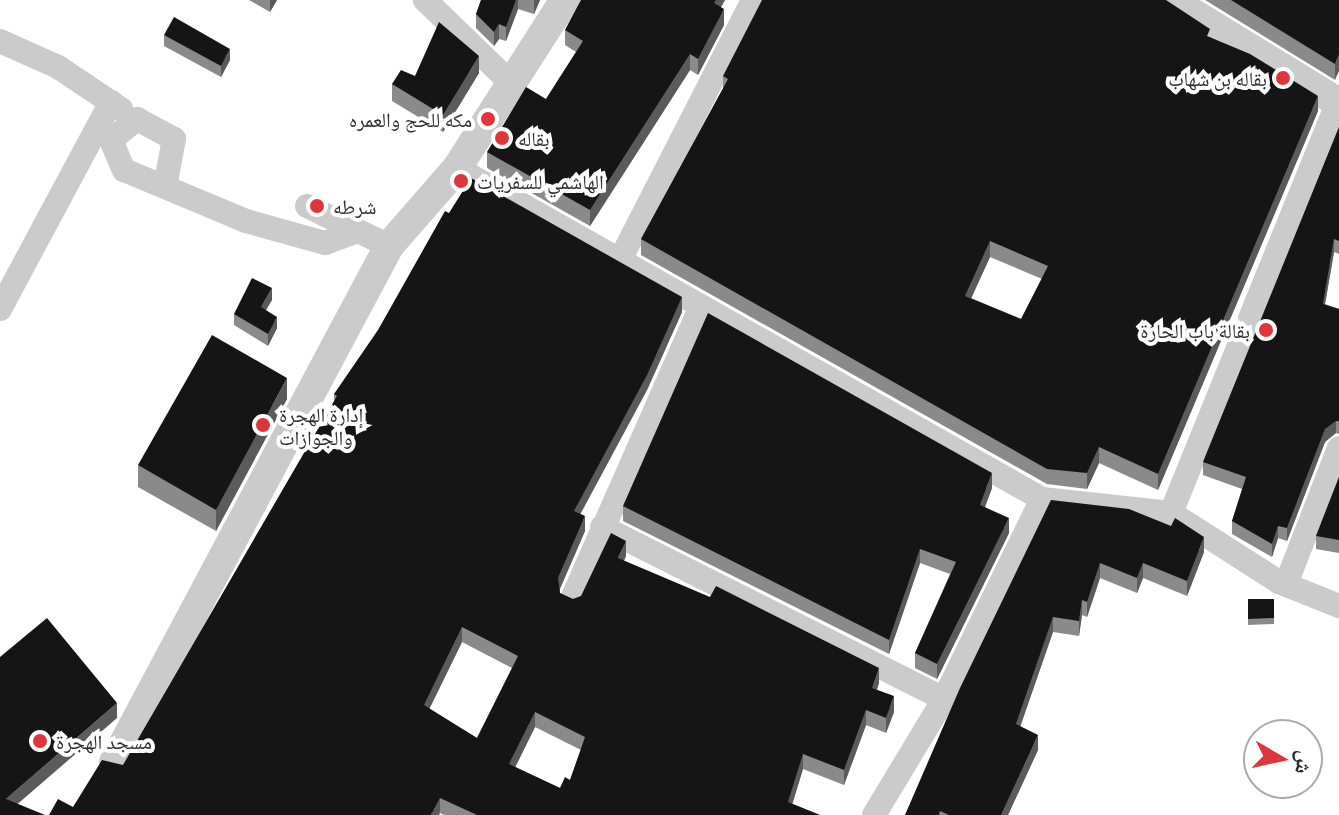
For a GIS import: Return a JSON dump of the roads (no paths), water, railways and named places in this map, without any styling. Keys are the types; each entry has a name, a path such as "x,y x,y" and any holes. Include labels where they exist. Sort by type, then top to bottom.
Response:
{"street":[{"path":"425,0 513,85"},
{"path":"114,762 389,246 457,168 565,0"},
{"path":"620,260 753,0"},
{"path":"1171,0 1339,102 1171,513"},
{"path":"0,41 58,67 137,119 174,139 165,187"},
{"path":"0,309 111,102"},
{"path":"137,119 111,140 124,170 246,221 325,243 358,231"},
{"path":"457,168 1042,499 1171,513 1286,584 1339,606"},
{"path":"307,206 389,246"},
{"path":"572,599 701,306"},
{"path":"1286,584 1339,448"},
{"path":"874,815 944,699 1042,499"},
{"path":"602,527 944,699"}],"place":[{"name":"بقاله بن شهاب","path":"1283,78"},
{"name":"مكه للحج والعمره","path":"488,119"},
{"name":"بقاله","path":"502,138"},
{"name":"الهاشمي للسفريات","path":"461,181"},
{"name":"شرطه","path":"317,206"},
{"name":"بقالة باب الحارة","path":"1266,330"},
{"name":"إدارة الهجرة والجوازات","path":"263,425"},
{"name":"مسجد الهجرة","path":"40,741"}]}
